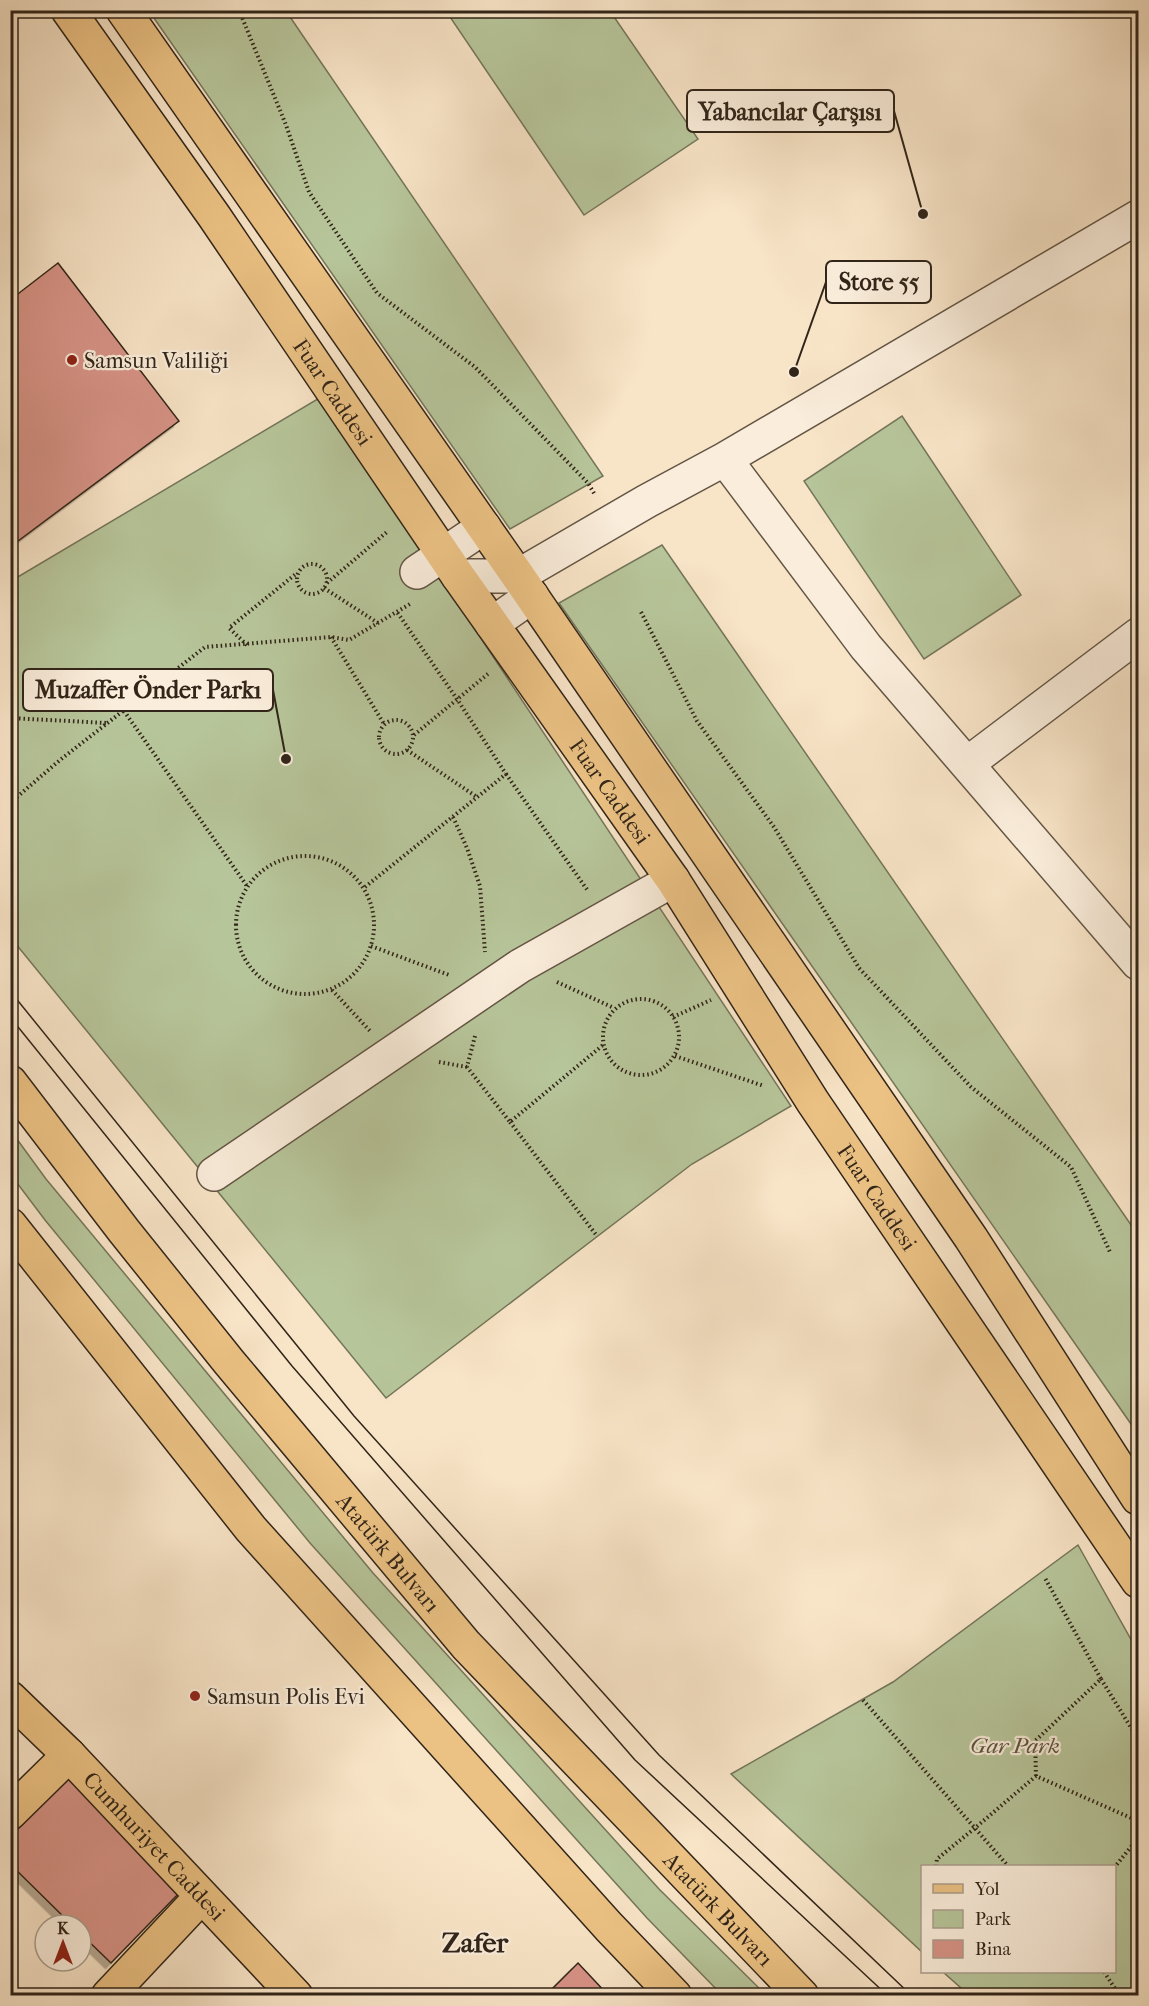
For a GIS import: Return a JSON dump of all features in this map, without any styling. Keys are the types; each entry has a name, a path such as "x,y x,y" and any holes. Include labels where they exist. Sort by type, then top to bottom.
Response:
{"main road":[{"name":"Fuar Caddesi","path":"68,10 214,216 412,509 439,568 492,624 672,880 813,1102 1138,1581"},
{"name":"Fuar Caddesi","path":"123,10 525,586 971,1238 1138,1498"},
{"name":"Atatürk Bulvarı","path":"10,1082 124,1231 230,1362 466,1645 802,1995"},
{"path":"10,1225 251,1529 609,1928 675,1995"},
{"name":"Cumhuriyet Caddesi","path":"10,1698 69,1755 296,1995"},
{"path":"10,1813 69,1755"},
{"path":"108,1995 201,1897"}],"street":[{"path":"492,624 525,586 612,522 725,459 1138,217"},
{"path":"725,459 866,647 1138,963"},
{"path":"439,568 484,527"},
{"path":"439,568 525,586"},
{"path":"967,764 1138,635"},
{"path":"214,1174 520,966 672,880"}],"path":[{"path":"239,10 286,124 309,192 377,293 474,367 588,483 612,522"},
{"path":"297,573 297,584 304,592 315,594 412,509"},
{"path":"247,645 229,628 304,565 319,565 326,573 326,585"},
{"path":"10,803 60,760 205,647 332,638 349,640 397,612 439,568"},
{"path":"326,585 378,623"},
{"path":"397,612 606,917"},
{"path":"641,612 697,721 774,827 859,968 971,1087 1071,1167 1110,1252"},
{"path":"332,638 384,724"},
{"path":"414,735 512,654"},
{"path":"124,711 247,886"},
{"path":"10,718 107,723"},
{"path":"400,720 409,726 414,735 407,750 397,754 385,751 378,735 384,724 400,720"},
{"path":"407,750 477,797"},
{"path":"365,887 506,774"},
{"path":"453,817 480,886 486,989 467,1067 597,1236"},
{"path":"303,855 327,858 348,870 365,887 374,910 375,934 368,957 353,976 332,990 310,994 288,993 268,984 252,969 240,950 235,928 238,906 247,886 262,870 281,859 303,855"},
{"path":"371,946 486,989"},
{"path":"520,966 614,1008"},
{"path":"673,1017 739,987"},
{"path":"332,990 391,1053"},
{"path":"636,999 648,1000 667,1008 673,1017 678,1026 679,1036 675,1056 655,1073 641,1076 628,1074 616,1067 608,1057 603,1045 602,1032 606,1019 614,1008 636,999"},
{"path":"510,1122 603,1045"},
{"path":"675,1056 813,1102"},
{"path":"1045,1578 1101,1679 1138,1739"},
{"path":"1036,1776 1035,1742 1101,1679"},
{"path":"863,1700 1007,1865"},
{"path":"1036,1776 1138,1821"},
{"path":"936,1865 937,1859 1036,1776"},
{"path":"1116,1866 1138,1838"},
{"path":"1105,1973 1120,1995"}],"green space":[{"path":"459,10 610,11 698,139 584,215 450,17"},
{"path":"149,11 286,11 603,476 510,529"},
{"path":"321,397 791,1106 692,1164 386,1398 11,938 11,581"},
{"path":"902,416 1021,595 924,659 804,481"},
{"path":"662,545 1138,1235 1138,1434 559,603"},
{"path":"11,1131 46,1179 373,1573 659,1889 766,1995 722,1995 647,1918 310,1543 45,1220 11,1175"},
{"name":"Gar Park","path":"1078,1545 1138,1652 1138,1995 969,1995 944,1973 1116,1973 1116,1865 921,1865 921,1951 731,1774 893,1682"}],"building":[{"name":"Samsun Valiliği","path":"58,263 179,421 10,547 10,300"},
{"path":"70,1777 184,1888 111,1963 93,1946 93,1913 60,1913 10,1864 10,1837"},
{"path":"578,1963 609,1996 545,1996"}],"tram line":[{"path":"10,991 354,1416 659,1755 912,1996"},
{"path":"10,1017 292,1366 635,1760 888,1996"}],"place":[{"name":"Yabancılar Çarşısı","path":"923,214"},
{"name":"Samsun Valiliği","path":"72,360"},
{"name":"Store 55","path":"794,372"},
{"name":"Muzaffer Önder Parkı","path":"286,759"},
{"name":"Samsun Polis Evi","path":"195,1696"}],"district":[{"name":"Zafer","path":"475,1942"}]}
